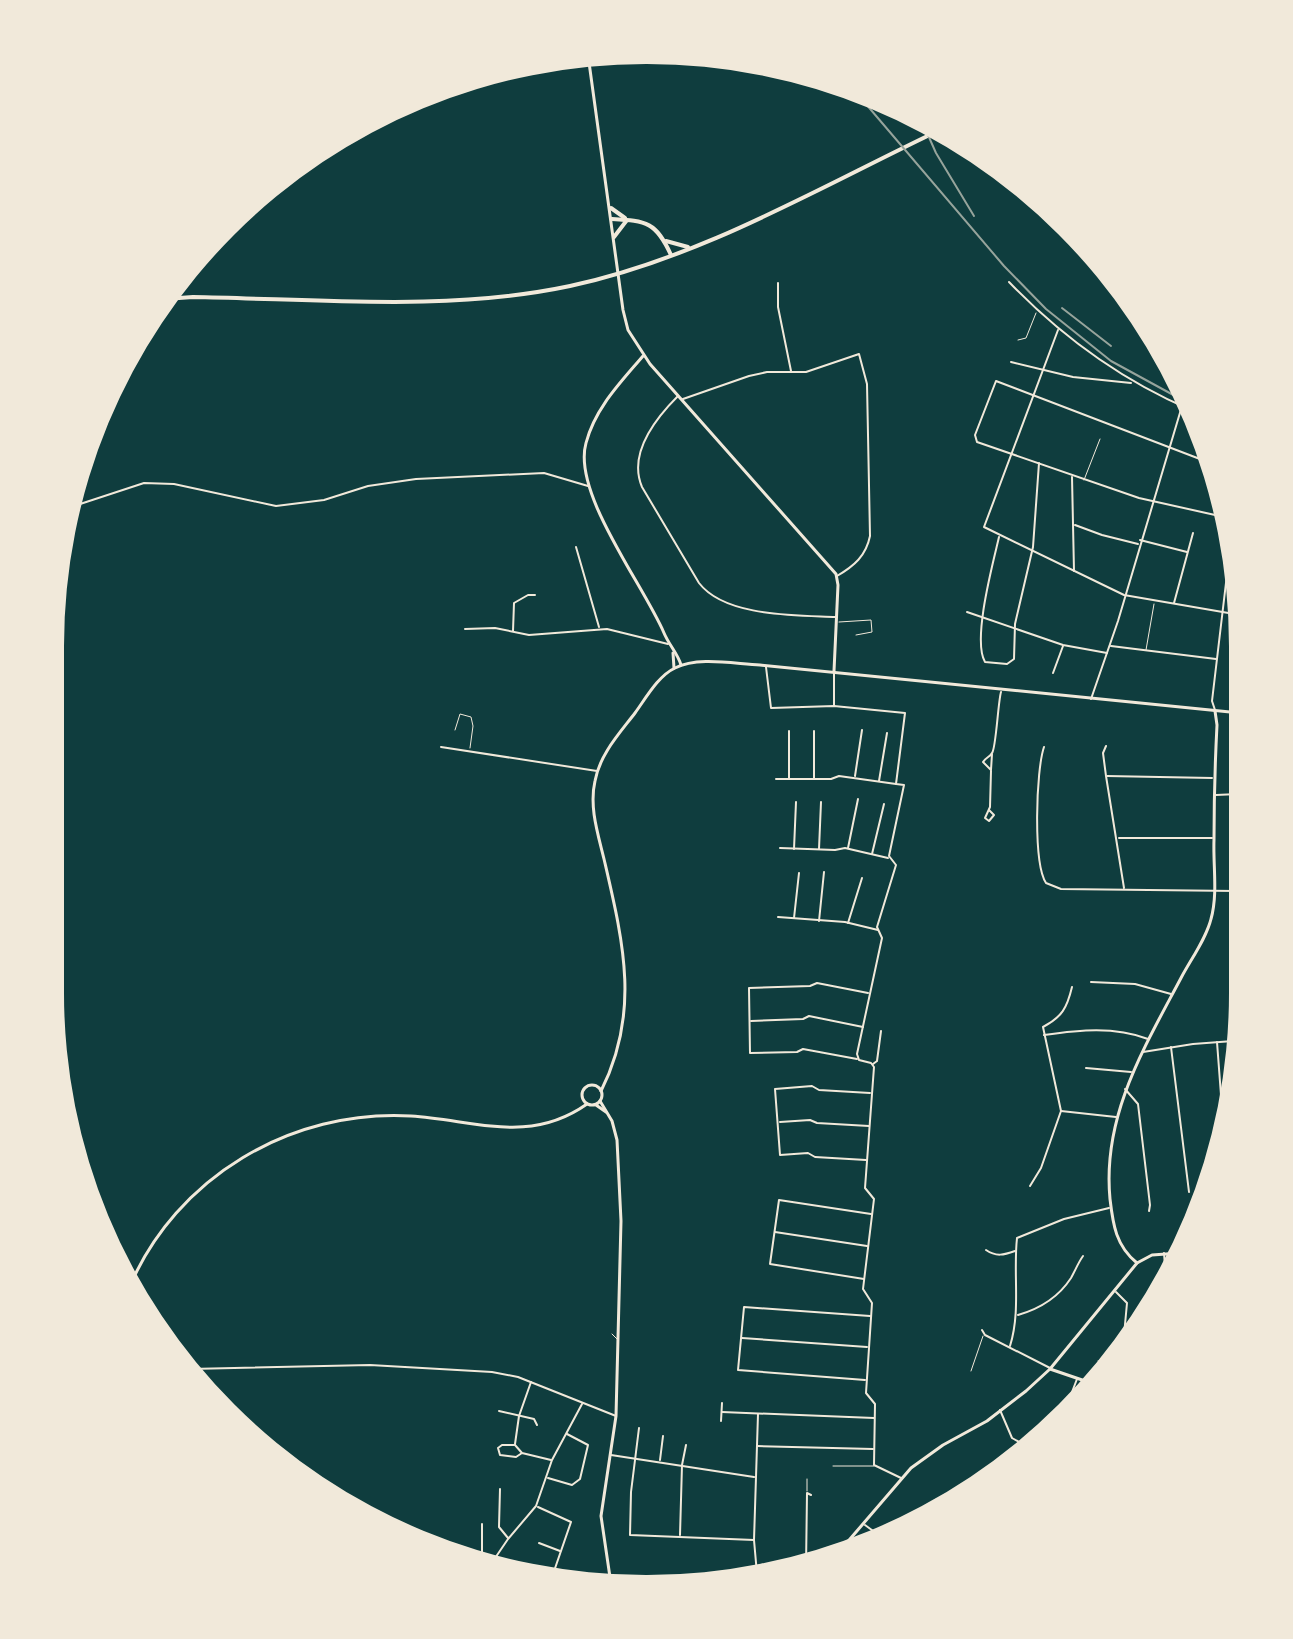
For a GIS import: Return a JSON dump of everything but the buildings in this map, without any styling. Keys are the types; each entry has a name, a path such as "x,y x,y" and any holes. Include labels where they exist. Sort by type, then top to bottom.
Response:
{"main road":[{"path":"590,67 625,320 643,356 812,544 837,576 834,671"},
{"path":"180,298 453,302 571,286 671,255 757,220 927,136"},
{"path":"611,208 627,220"},
{"path":"612,219 646,223 654,227 671,255"},
{"path":"614,237 627,220"},
{"path":"664,240 690,247"},
{"path":"643,356 614,388 590,431 584,454 588,486 596,508 642,587 681,665"},
{"path":"672,649 674,668"},
{"path":"679,658 691,663"},
{"path":"610,1574 601,1516 616,1416 621,1221 616,1133 600,1101 606,1077 619,1049 623,1020 624,950 594,814 593,793 597,771 612,743 652,689 674,668 691,663 834,671 1229,712"},
{"path":"1137,1263 1124,1252 1118,1240 1111,1207 1109,1162 1116,1117 1131,1072 1209,927 1215,889 1215,711"},
{"path":"585,1102 585,1089 597,1087 606,1077"},
{"path":"597,1087 601,1091"},
{"path":"596,1105 600,1101"},
{"path":"585,1102 596,1105 609,1115"},
{"path":"136,1273 163,1229 206,1182 234,1161 284,1137 333,1122 375,1116 423,1117 510,1128 541,1125 572,1112 585,1102"},
{"path":"856,1536 895,1484 924,1458 1000,1410 1050,1369 1137,1263 1147,1256 1167,1253"},
{"path":"1050,1369 1081,1380"}],"street":[{"path":"1009,282 1058,330 1132,383 1175,403"},
{"path":"778,283 778,307 791,372"},
{"path":"1058,330 983,525 999,536 1124,595 1228,614"},
{"path":"837,576 859,561 870,536 867,384 859,354 806,372 749,376 680,398 665,409 643,444 637,471 642,487 699,583 709,594 732,605 837,620"},
{"path":"1011,362 1073,377 1132,383"},
{"path":"1198,458 996,381 975,440 1153,502 1214,515"},
{"path":"1091,699 1180,413"},
{"path":"999,536 983,617 981,654 985,662 1011,663 1015,628 1032,551 1039,463"},
{"path":"82,503 144,483 174,484 276,506 324,500 368,486 416,479 544,473 588,486"},
{"path":"1072,476 1074,571"},
{"path":"1074,524 1102,535 1189,553"},
{"path":"1173,604 1193,533"},
{"path":"576,547 599,629"},
{"path":"1215,711 1212,701 1226,585"},
{"path":"513,632 514,603 528,595 535,595"},
{"path":"967,612 1063,645 1107,653"},
{"path":"465,629 495,628 529,635 599,629 669,644"},
{"path":"1053,673 1063,645"},
{"path":"1109,646 1217,659"},
{"path":"766,665 771,708 834,706 905,713 896,784"},
{"path":"834,671 834,706"},
{"path":"989,810 992,754 1002,690"},
{"path":"855,777 862,730"},
{"path":"789,731 789,780"},
{"path":"814,731 814,779"},
{"path":"879,782 887,733"},
{"path":"1106,746 1103,753 1106,776 1125,889"},
{"path":"441,747 597,771"},
{"path":"1044,747 1037,800 1039,869 1043,880 1061,889 1229,890"},
{"path":"991,770 983,762 992,754"},
{"path":"776,779 839,776 904,785 889,858"},
{"path":"1106,776 1215,778"},
{"path":"1216,795 1229,794"},
{"path":"848,849 858,799"},
{"path":"794,849 796,802"},
{"path":"819,850 821,802"},
{"path":"872,854 884,804"},
{"path":"1118,838 1214,838"},
{"path":"780,848 848,849 889,858 896,865 878,930 882,938 858,1059"},
{"path":"819,921 824,872"},
{"path":"794,918 799,873"},
{"path":"848,923 862,878"},
{"path":"778,917 848,923 878,930"},
{"path":"1091,982 1135,984 1173,994"},
{"path":"870,994 817,983 810,986 749,988 750,1053 796,1053 803,1049 873,1064"},
{"path":"1030,1186 1044,1160 1061,1111 1043,1027 1059,1018 1072,987"},
{"path":"749,1021 803,1019 809,1016 863,1027"},
{"path":"1044,1036 1075,1029 1128,1033 1149,1039"},
{"path":"881,1031 877,1061 873,1064 865,1189 874,1197 863,1293 872,1301 866,1395 875,1402 875,1466 901,1478"},
{"path":"1143,1052 1227,1041"},
{"path":"1217,1042 1221,1090"},
{"path":"1171,1047 1189,1192"},
{"path":"1086,1068 1131,1072"},
{"path":"867,1160 815,1157 808,1153 780,1155 775,1089 812,1086 819,1090 872,1093"},
{"path":"1125,1089 1138,1104 1149,1211"},
{"path":"1061,1111 1116,1117"},
{"path":"778,1123 810,1120 870,1127"},
{"path":"864,1279 770,1264 779,1200 872,1214"},
{"path":"1010,1346 1016,1315 1014,1283 1017,1238 1064,1219 1111,1207"},
{"path":"774,1232 868,1246"},
{"path":"986,1250 1004,1255 1016,1251"},
{"path":"1164,1253 1164,1259"},
{"path":"1016,1315 1028,1313 1054,1298 1083,1256"},
{"path":"1115,1291 1127,1303 1125,1324"},
{"path":"866,1381 738,1370 744,1307 871,1316"},
{"path":"982,1330 985,1335 1050,1369"},
{"path":"741,1338 869,1347"},
{"path":"202,1369 370,1365 492,1372 531,1382 616,1416"},
{"path":"1074,1388 1077,1379"},
{"path":"515,1445 519,1416 531,1382"},
{"path":"497,1555 536,1506 552,1460 582,1403"},
{"path":"721,1421 722,1403"},
{"path":"1000,1410 1012,1438 1018,1441"},
{"path":"499,1411 534,1419 537,1425"},
{"path":"722,1412 875,1418"},
{"path":"756,1565 754,1540 758,1414"},
{"path":"639,1428 630,1535 754,1540"},
{"path":"547,1477 572,1485 580,1479 588,1445 567,1434"},
{"path":"660,1461 663,1436"},
{"path":"522,1453 515,1445 499,1445 498,1452 512,1457 522,1453 552,1460"},
{"path":"680,1536 682,1465 686,1445"},
{"path":"757,1446 874,1449"},
{"path":"611,1455 755,1477"},
{"path":"500,1489 499,1527 508,1539"},
{"path":"807,1552 809,1494"},
{"path":"536,1506 571,1522 555,1568"},
{"path":"482,1524 482,1551"},
{"path":"864,1525 871,1530"},
{"path":"539,1543 561,1551"}],"lane":[{"path":"1018,340 1026,338 1037,310"},
{"path":"1084,480 1100,439"},
{"path":"1146,651 1155,601"},
{"path":"837,620 871,620 872,632 856,635"},
{"path":"455,730 460,714 471,717 470,751"},
{"path":"612,1334 618,1342"},
{"path":"971,1371 985,1335"},
{"path":"833,1466 875,1466"},
{"path":"807,1479 809,1494"}],"railway":[{"path":"870,108 1004,266 1046,309 1111,361 1171,394"},
{"path":"929,137 974,216"},
{"path":"1062,308 1111,346"}]}
